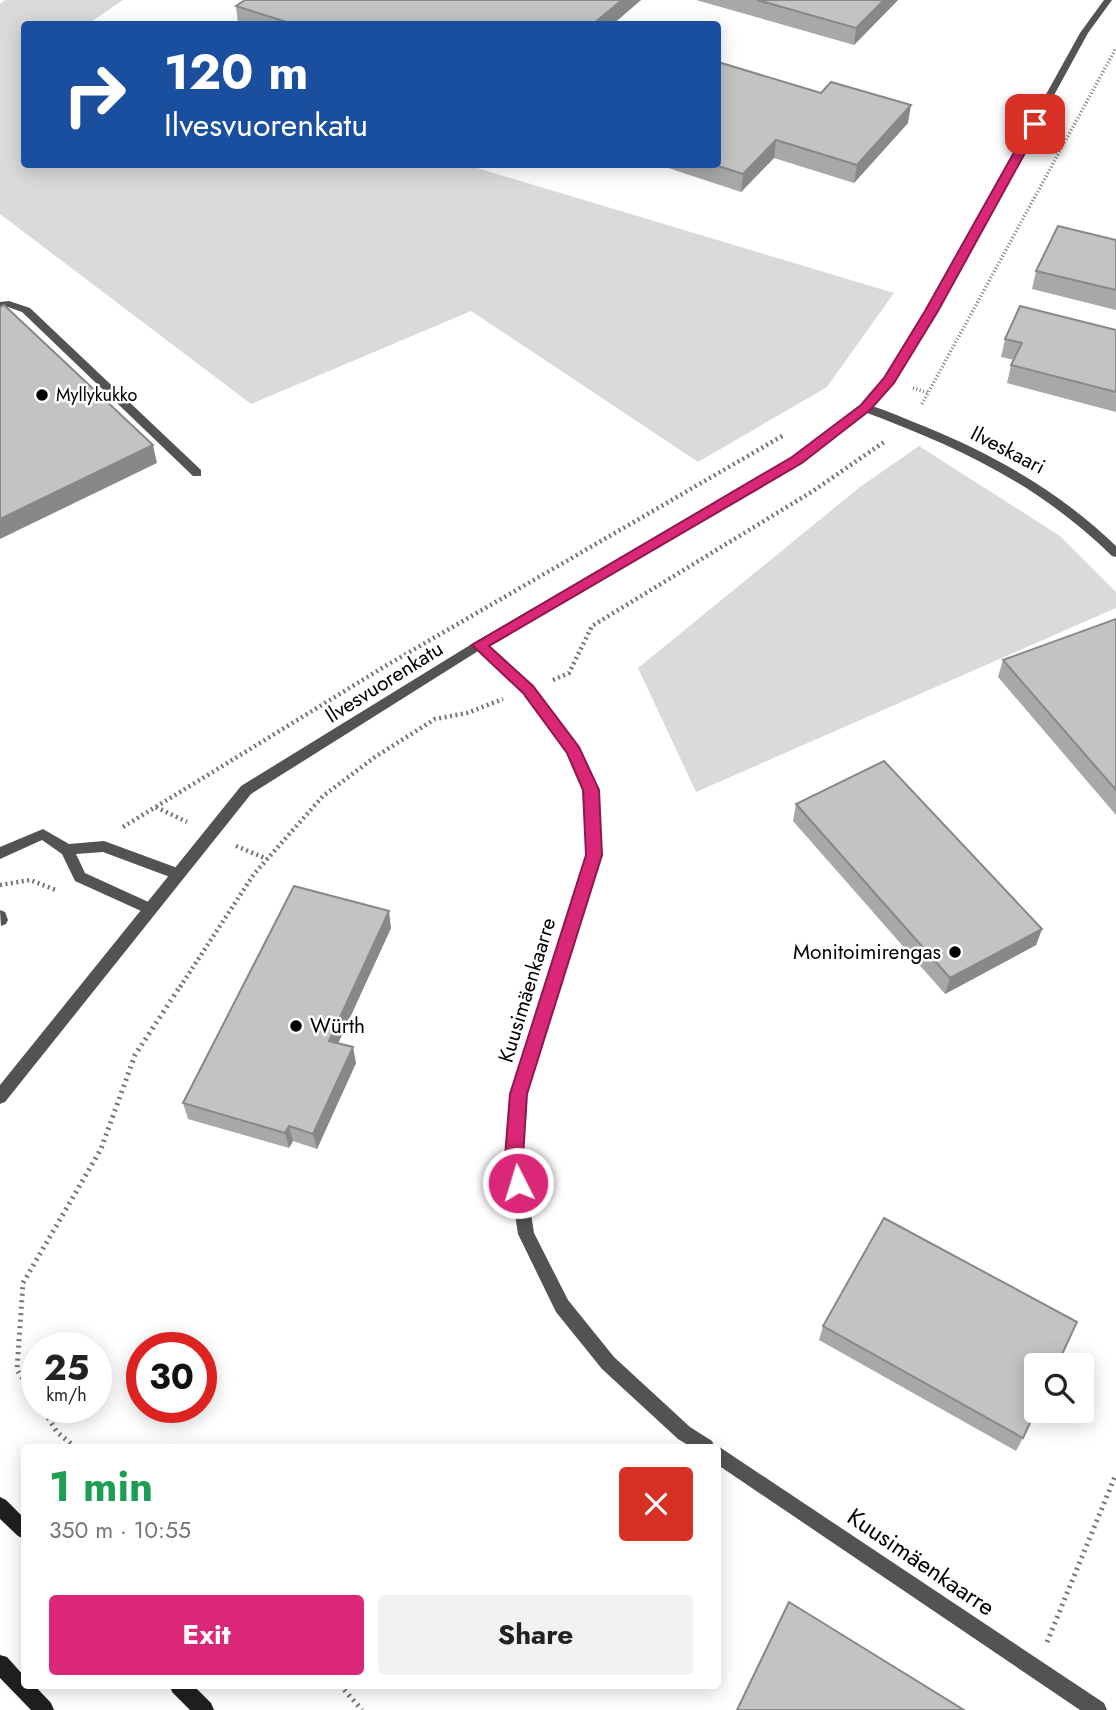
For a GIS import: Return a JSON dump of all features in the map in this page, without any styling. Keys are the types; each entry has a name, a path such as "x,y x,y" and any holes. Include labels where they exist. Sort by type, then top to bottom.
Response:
{"main road":[{"path":"0,1506 21,1527"},
{"path":"0,1664 21,1686"},
{"path":"24,1689 44,1710"},
{"path":"183,1689 204,1710"}],"street":[{"name":"Ilvesvuorenkatu","path":"0,1097 246,790 479,645 797,460 866,408 889,380 932,311 1084,33 1108,0"},
{"path":"0,305 9,304 26,310 197,473"},
{"name":"Ilveskaari","path":"866,408 906,423 1029,481 1093,528 1116,552"},
{"name":"Kuusimäenkaarre","path":"479,645 528,690 574,751 591,790 594,855 519,1094 514,1157 526,1234 562,1306 600,1353 684,1433 701,1444"},
{"path":"0,853 43,834 67,850 80,877 150,909"},
{"path":"67,850 104,845 178,874"},
{"name":"Kuusimäenkaarre","path":"721,1457 1097,1710"}],"path":[{"path":"104,845 127,823 252,745 789,432"},
{"path":"0,885 30,880 66,894 80,877"},
{"path":"51,1423 71,1444"},
{"path":"1036,1670 1116,1474"},
{"path":"344,1689 362,1710"}],"shaded area":[{"path":"5,0 123,0 92,21 21,21 21,168 477,168 894,293 827,387 698,462 471,311 251,404 0,214 0,4"},
{"path":"919,446 1060,536 1116,592 1116,608 696,792 638,668 860,487"}],"building":[{"path":"245,0 622,0 597,21 284,21 236,6"},
{"path":"757,0 884,0 856,28"},
{"path":"721,63 821,93 831,82 911,105 857,165 776,140 743,174 721,167"},
{"path":"1058,226 1116,240 1116,290 1036,271"},
{"name":"Myllykukko","path":"4,305 153,445 0,519 0,307"},
{"path":"1020,306 1116,330 1116,392 1011,365 1022,343 1005,339"},
{"path":"1116,619 1116,790 1003,660"},
{"path":"884,761 1042,929 950,978 796,804"},
{"path":"294,886 389,911 329,1041 353,1047 313,1134 289,1126 285,1133 183,1103"},
{"path":"884,1218 1077,1322 1063,1353 1024,1353 1024,1423 1030,1423 1023,1438 823,1326"},
{"path":"789,1602 964,1710 737,1710"}],"place":[{"name":"Myllykukko","path":"42,395"},
{"name":"Monitoimirengas","path":"955,952"},
{"name":"Würth","path":"296,1026"}],"route":[{"path":"518,1183 514,1157 519,1094 594,855 591,790 574,751 528,690 479,645 797,460 866,408 889,380 932,311 1035,124"}]}
